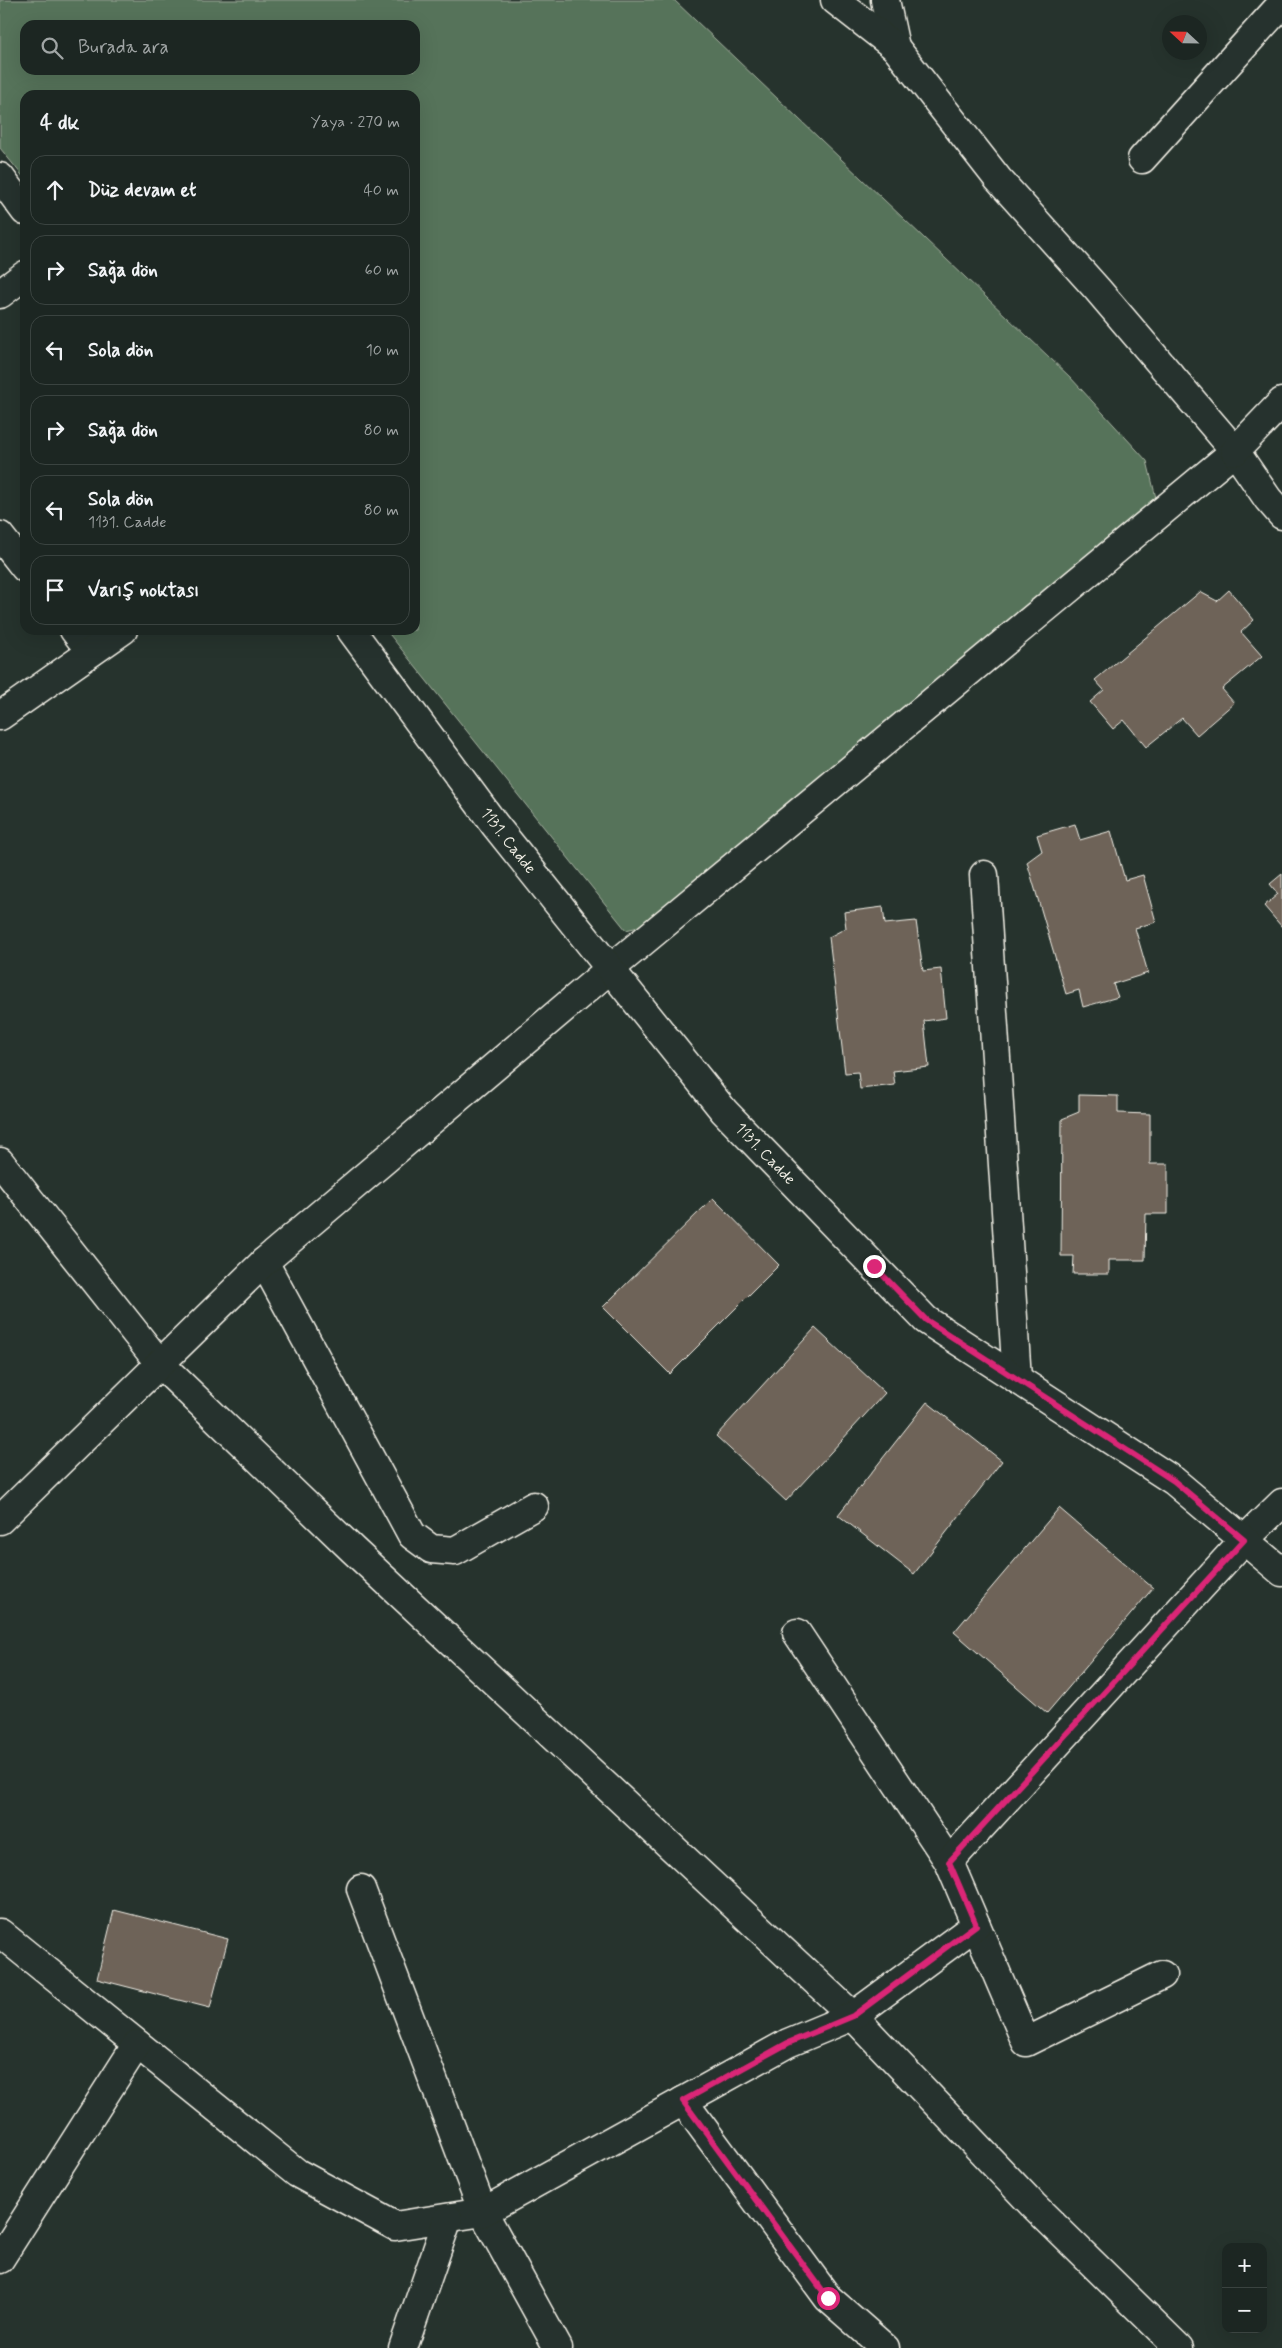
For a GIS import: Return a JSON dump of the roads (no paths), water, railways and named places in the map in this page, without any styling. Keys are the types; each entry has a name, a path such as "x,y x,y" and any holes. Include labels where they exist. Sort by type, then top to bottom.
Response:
{"street":[{"path":"835,0 895,47 998,180 1097,289 1235,451 1268,499 1282,515"},
{"path":"885,0 895,47"},
{"path":"1142,159 1278,6"},
{"path":"0,177 20,204"},
{"path":"0,294 20,279"},
{"path":"0,1520 264,1262 610,970 1235,451 1282,402"},
{"path":"0,536 20,562"},
{"path":"78,635 91,652"},
{"path":"0,716 116,635"},
{"name":"1131. Cadde","path":"355,635 495,825 724,1111 926,1320 1174,1481 1282,1572"},
{"path":"984,875 1017,1379"},
{"path":"0,1162 160,1364 353,1550 853,2016 1033,2205 1179,2348"},
{"path":"264,1262 412,1535 431,1549 455,1551 534,1506"},
{"path":"949,1862 1244,1540 1282,1503"},
{"path":"797,1634 949,1862 1026,2042 1162,1975"},
{"path":"361,1889 483,2212 558,2348"},
{"path":"0,1933 297,2173 395,2226 483,2212 788,2043 853,2016 976,1925"},
{"path":"0,2259 137,2044"},
{"path":"683,2101 828,2298 885,2348"},
{"path":"403,2348 448,2218"}]}
